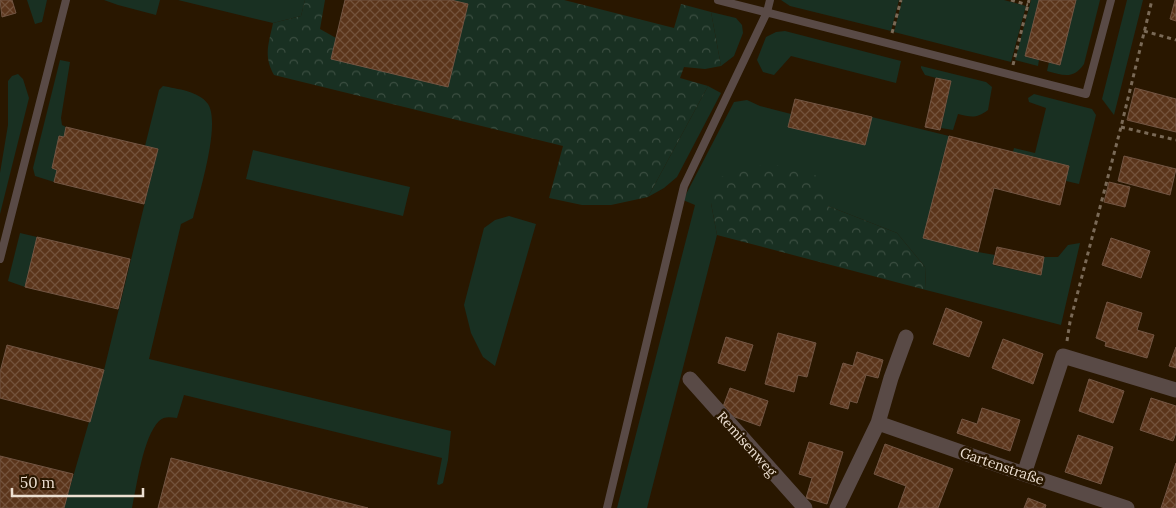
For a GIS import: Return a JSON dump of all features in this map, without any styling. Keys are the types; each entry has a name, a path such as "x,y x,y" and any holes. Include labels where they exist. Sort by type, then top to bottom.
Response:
{"street":[{"path":"837,508 878,423 891,378 906,337"},
{"path":"1024,474 1063,356 1176,390"},
{"name":"Remisenweg","path":"690,379 805,508"},
{"name":"Gartenstraße","path":"878,423 1127,508"}],"lane":[{"path":"0,259 66,0"},
{"path":"718,0 1086,94 1111,0"},
{"path":"607,508 684,186 767,12 770,0"}],"path":[{"path":"890,44 901,0"},
{"path":"1010,74 1029,2 1012,0"},
{"path":"1063,356 1152,0"},
{"path":"1144,31 1176,40"},
{"path":"1121,127 1176,140"}],"green space":[{"path":"27,0 47,0 42,22 35,24"},
{"path":"104,0 160,0 156,15"},
{"path":"178,0 305,0 301,16 273,23"},
{"path":"305,0 325,0 320,29 336,38 332,59 448,87 468,4 451,0 564,0 674,28 681,4 711,12 721,66 705,69 684,67 680,78 708,86 648,197 611,205 582,205 549,198 563,146 274,75 268,55 273,23 301,16"},
{"path":"781,0 899,0 891,31 790,6"},
{"path":"902,0 1004,0 1026,6 1011,62 894,32"},
{"path":"1031,0 1039,0 1025,56 1039,60 1038,66 1015,60"},
{"path":"1076,0 1100,0 1084,64 1076,72 1067,75 1047,71 1049,62 1059,65"},
{"path":"1127,0 1143,0 1114,115 1102,99"},
{"path":"711,12 736,18 742,25 743,33 734,56 721,66"},
{"path":"785,31 901,61 896,83 791,56 774,75 763,72 757,60 766,37 776,32"},
{"path":"60,60 70,62 61,118 62,125 66,127 64,137 59,137 52,168 57,170 54,182 35,176 33,168"},
{"path":"921,66 986,82 992,87 988,110 980,115 973,116 958,114 953,130 941,128 951,82 925,75"},
{"path":"18,74 23,79 29,98 0,214 0,173 8,125 8,81 12,76"},
{"path":"163,86 187,91 204,100 208,104 211,114 212,127 208,160 193,218 181,224 149,359 451,431 443,483 437,484 442,458 184,395 177,418 163,418 153,428 141,462 132,508 64,508 104,370 158,149 145,146 159,90"},
{"path":"708,86 721,93 677,177 664,188 648,197"},
{"path":"1034,94 1092,109 1096,115 1079,184 1066,181 1069,166 1013,152 1014,148 1035,153 1046,108 1029,102 1028,98"},
{"path":"747,100 760,106 791,114 788,127 865,145 872,117 949,136 978,252 995,255 993,265 1040,275 1044,257 1058,257 1068,245 1080,243 1061,325 926,290 925,267 897,233 828,206 711,203 717,235 647,508 617,508 695,205 683,200 734,102"},
{"path":"253,150 410,187 403,216 246,179"},
{"path":"769,163 825,178 828,206 897,233 925,267 926,290 717,235 711,203 720,177"},
{"path":"509,216 536,224 495,366 483,357 471,333 464,305 484,228 495,220"},
{"path":"20,233 37,237 25,287 8,281"}],"building":[{"path":"0,0 12,0 16,13 2,17"},
{"path":"345,0 451,0 468,4 448,87 331,59"},
{"path":"1039,0 1076,0 1060,65 1025,56"},
{"path":"1176,0 1176,21 1170,19"},
{"path":"936,78 951,81 940,130 925,127"},
{"path":"1135,88 1176,99 1176,132 1127,120"},
{"path":"795,99 872,117 865,145 788,127"},
{"path":"66,127 158,149 144,204 54,182 57,170 52,168 59,136 64,137"},
{"path":"949,136 1069,166 1060,205 994,188 978,252 923,238"},
{"path":"1124,156 1176,169 1170,195 1118,181"},
{"path":"1109,182 1130,187 1125,207 1104,202"},
{"path":"37,237 130,259 118,309 25,287"},
{"path":"1111,238 1150,251 1141,278 1102,265"},
{"path":"997,247 1044,257 1041,275 993,264"},
{"path":"1107,302 1142,313 1137,330 1154,335 1147,358 1105,346 1106,342 1096,338"},
{"path":"946,308 982,322 969,357 933,344"},
{"path":"778,333 816,343 807,377 798,375 794,392 765,384"},
{"path":"726,337 753,345 745,371 718,363"},
{"path":"1003,339 1043,354 1033,384 992,368"},
{"path":"7,345 104,370 90,422 0,398 0,372"},
{"path":"1176,347 1176,368 1169,366"},
{"path":"857,352 883,360 878,378 866,375 857,403 850,401 848,409 830,404 843,363 853,366"},
{"path":"1089,379 1124,391 1113,423 1079,411"},
{"path":"730,388 768,401 760,426 721,412"},
{"path":"1151,398 1176,406 1176,433 1173,441 1140,430"},
{"path":"982,408 1020,420 1010,451 957,433 962,419 977,424"},
{"path":"1078,435 1113,447 1101,484 1065,472"},
{"path":"809,442 843,452 827,504 806,498 812,478 799,474"},
{"path":"885,444 953,469 938,508 898,508 906,486 874,474"},
{"path":"0,456 73,474 64,508 0,508"},
{"path":"171,458 368,508 158,508"},
{"path":"1176,463 1176,508 1161,508"},
{"path":"1028,498 1046,505 1045,508 1024,508"}]}
